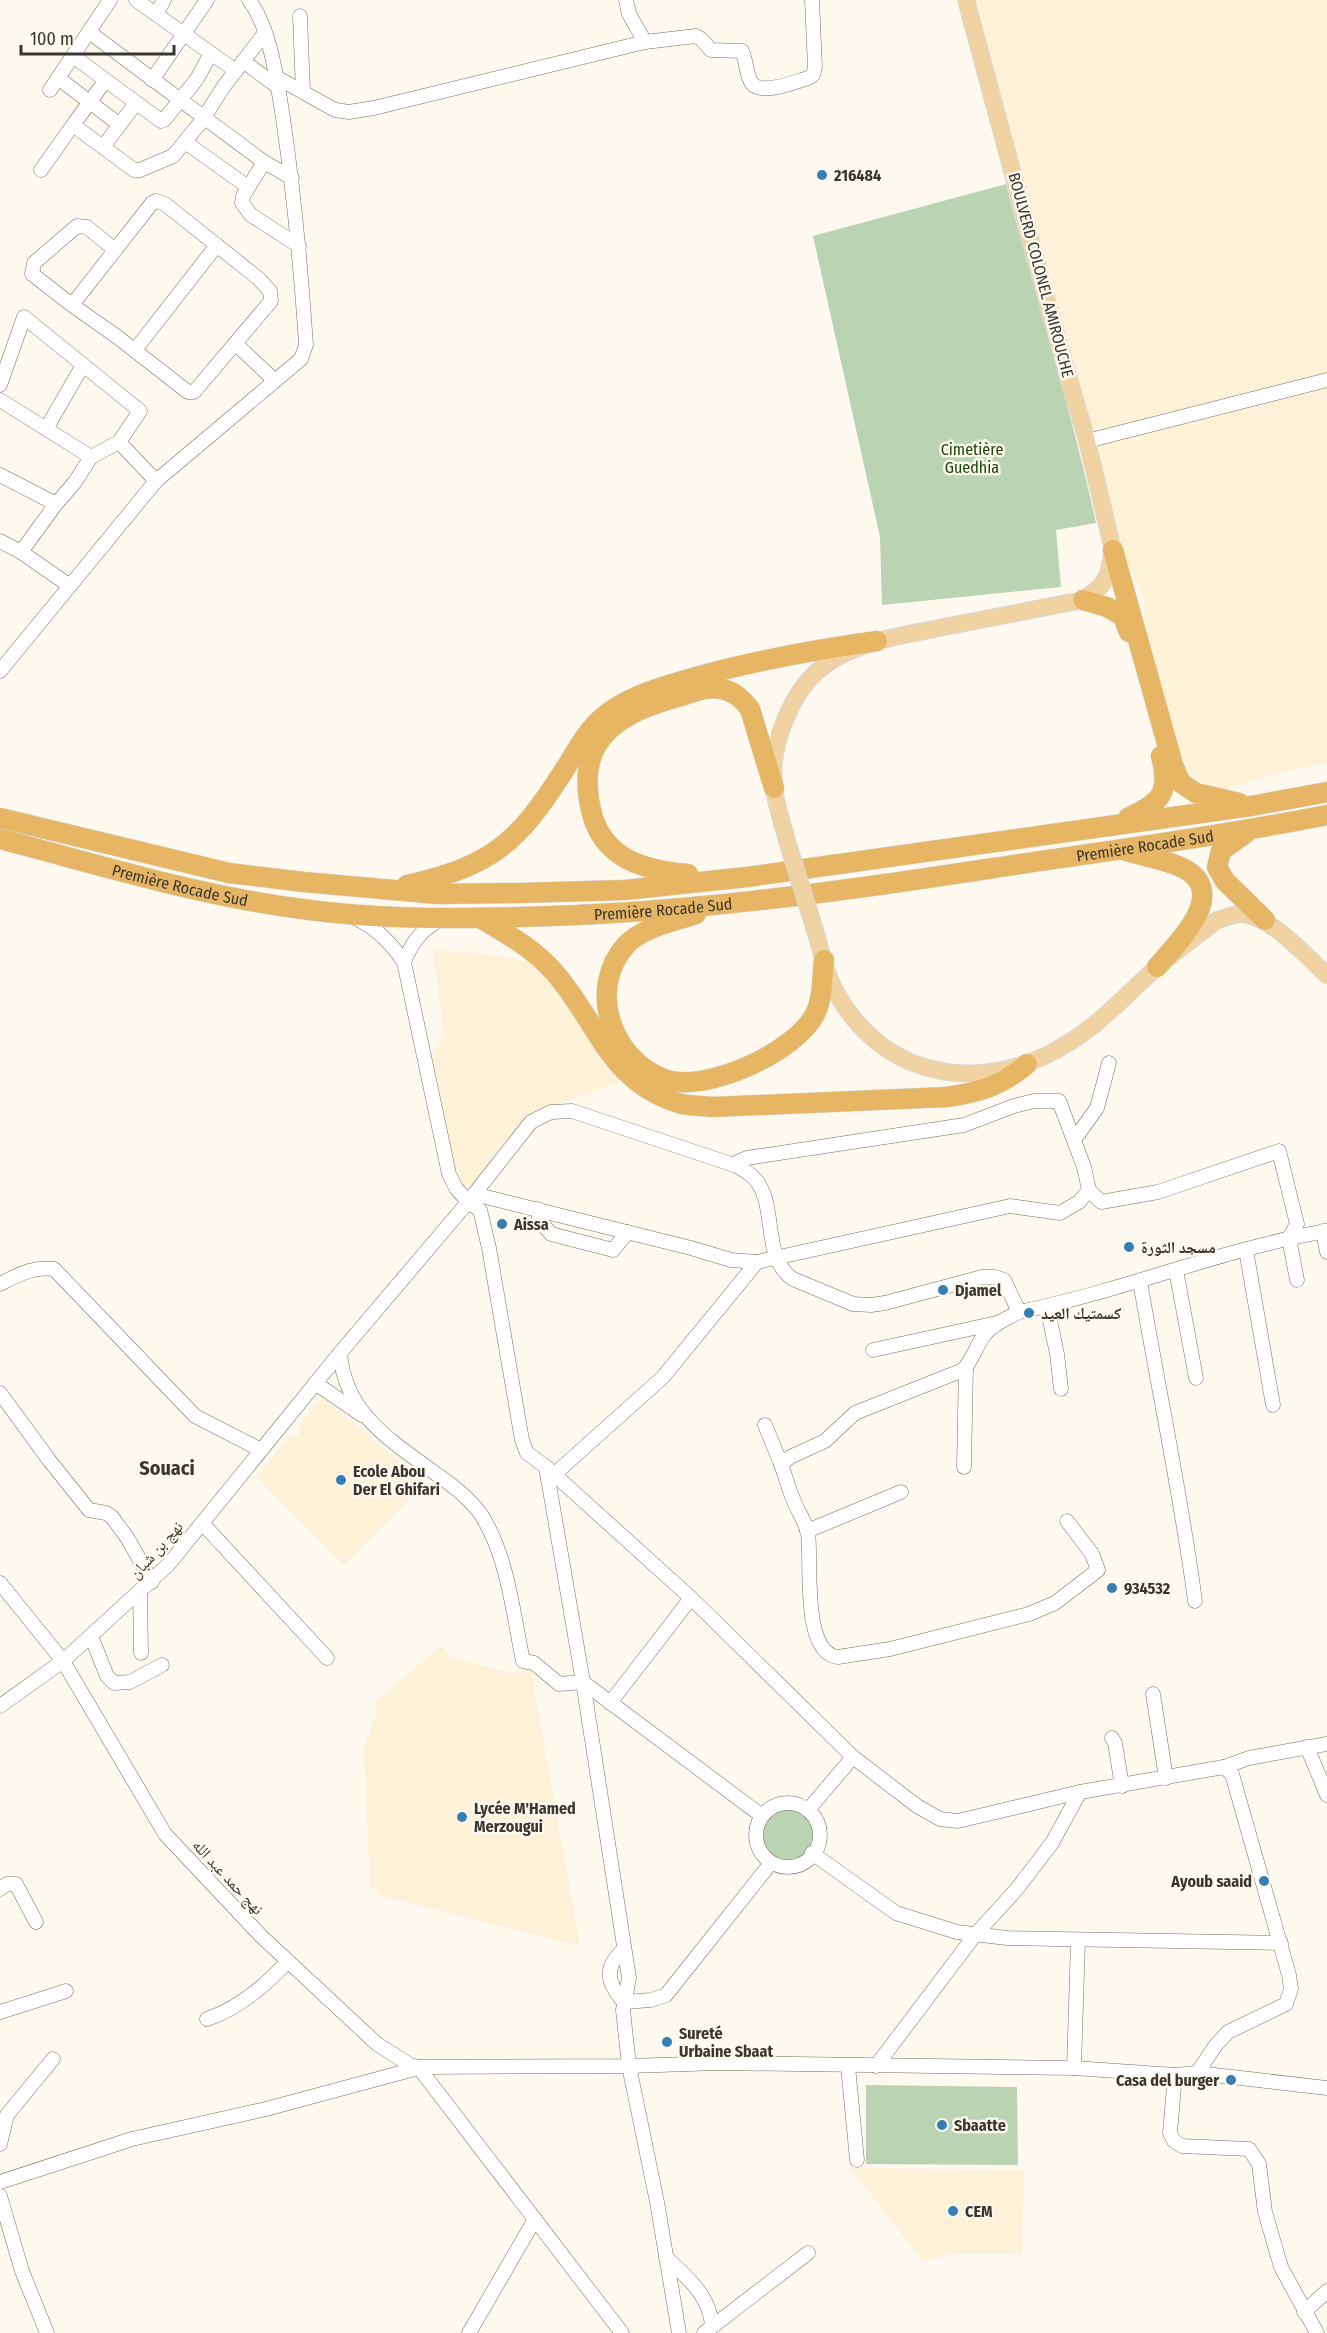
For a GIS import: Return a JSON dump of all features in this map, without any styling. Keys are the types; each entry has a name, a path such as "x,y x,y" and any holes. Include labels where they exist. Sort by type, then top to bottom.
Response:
{"highway":[{"path":"1113,550 1173,765 1181,783 1196,794 1251,806"},
{"path":"1083,600 1107,607 1123,616 1166,773 1164,790 1153,805 1116,825"},
{"path":"387,890 439,878 472,866 503,847 521,831 544,802 587,735 601,719 616,707 642,693 759,660 877,641"},
{"path":"747,877 665,873 629,862 608,846 596,828 586,783 588,766 595,748 604,735 620,721 649,706 706,688 719,688 737,695 750,709 774,788"},
{"name":"Première Rocade Sud","path":"0,818 230,873 304,882 438,894 602,891 747,877 1251,806 1327,792"},
{"name":"Première Rocade Sud","path":"0,839 218,896 345,914 480,918 582,915 724,904 853,890 1251,830 1327,815"},
{"path":"1251,830 1221,851 1217,867 1225,881 1265,920"},
{"path":"1118,849 1177,865 1197,879 1201,889 1203,899 1200,912 1157,967"},
{"path":"724,904 646,931 627,944 611,967 606,991 607,1010 614,1032 631,1057 643,1069 666,1080 686,1082 736,1071 767,1056 790,1042 815,1014 820,995 824,960"},
{"path":"480,918 532,949 549,966 569,990 611,1057 628,1074 655,1093 683,1104 714,1107 947,1097 981,1092 1011,1077 1027,1064"}],"main road":[{"name":"BOULVERD COLONEL AMIROUCHE","path":"966,0 1087,441 1113,550"},
{"path":"1113,550 1105,580 1083,600 877,641 832,660 805,684 791,704 783,723 775,764 774,788 831,982 855,1019 870,1037 908,1062 932,1070 970,1074 999,1072 1027,1064 1070,1042 1090,1028 1157,967 1217,920 1239,914 1265,920 1327,975"}],"street":[{"path":"110,0 54,84 89,102 120,125"},
{"path":"136,0 211,53 303,92 335,110 357,111 645,42 696,36 711,50 738,50 743,54 750,81 755,86 768,89 813,75 815,67 812,0"},
{"path":"156,14 164,0"},
{"path":"152,80 207,0"},
{"path":"0,671 156,481 301,359 306,345 292,178 277,82 265,33 249,0"},
{"path":"626,0 629,14 645,42"},
{"path":"300,16 303,92"},
{"path":"89,32 264,162 292,178"},
{"path":"73,125 134,170 140,170 173,156 265,33"},
{"path":"73,56 162,121 196,79 211,53"},
{"path":"41,170 105,81"},
{"path":"103,147 136,103"},
{"path":"185,142 248,187"},
{"path":"264,162 242,200 251,215 299,246"},
{"path":"72,305 152,203 156,201 165,204 260,279 270,291 271,301 236,344 191,393 135,350 72,305 32,274 34,263 77,226 87,227 115,250"},
{"path":"135,350 217,245"},
{"path":"0,385 24,317 140,411 119,441 91,457 75,482 21,552"},
{"path":"236,344 275,381"},
{"path":"46,429 83,365"},
{"path":"1087,441 1327,380"},
{"path":"0,400 91,457"},
{"path":"119,441 156,481"},
{"path":"0,475 56,504"},
{"path":"0,541 21,552 70,586"},
{"path":"345,914 379,932 404,962 449,1174 456,1188 471,1198 480,1210 489,1248 522,1440 527,1453 691,1598 853,1756 917,1806 940,1819 958,1821 1080,1792 1224,1767 1249,1758 1327,1744"},
{"path":"404,962 415,940 423,931 442,918"},
{"path":"1074,1140 1097,1108 1109,1063"},
{"path":"733,1164 747,1158 964,1125 1014,1106 1050,1100 1059,1101 1089,1190 1101,1202 1158,1192 1279,1151 1297,1224 1288,1238 1297,1280"},
{"name":"نهج بن شبان","path":"0,1706 63,1661 152,1582 471,1198 531,1122 551,1112 572,1111 733,1164"},
{"path":"733,1164 754,1178 762,1192 776,1258 784,1273 793,1279 853,1304 885,1303 982,1277 995,1277 1004,1280 1019,1312"},
{"path":"471,1198 538,1209 731,1260 757,1262 1010,1206 1060,1213 1078,1202 1089,1190"},
{"path":"538,1209 539,1220 551,1234 613,1250 628,1232"},
{"path":"781,1464 790,1457 825,1441 855,1413 953,1376 966,1367 986,1333 1019,1312 1140,1281 1288,1238 1325,1231 1327,1251"},
{"path":"1246,1250 1273,1405"},
{"path":"550,1474 663,1377 757,1262"},
{"path":"0,1284 31,1269 42,1267 54,1269 195,1416 261,1450"},
{"path":"1176,1270 1196,1378"},
{"path":"1140,1281 1158,1393 1169,1434 1195,1601"},
{"path":"1047,1306 1057,1354 1061,1389"},
{"path":"873,1350 999,1323"},
{"path":"340,1353 344,1378 366,1418"},
{"path":"964,1467 966,1367"},
{"path":"315,1383 366,1418 385,1436 462,1494 481,1516 492,1536 503,1569 523,1661 534,1663 559,1684 583,1682 762,1816"},
{"path":"0,1393 89,1510 106,1513 112,1517 128,1539 152,1582"},
{"path":"765,1425 807,1531 814,1624 825,1652 830,1656 838,1657 890,1649 1029,1614 1055,1603 1098,1570 1092,1554 1067,1521"},
{"path":"550,1474 629,1978 624,2002 629,2067 657,2202 679,2333"},
{"path":"807,1531 901,1492"},
{"path":"202,1523 327,1658"},
{"name":"نهج حمد عبد الله","path":"0,1583 63,1661 165,1834 261,1936 377,2044 410,2066 421,2067"},
{"path":"140,1592 141,1653"},
{"path":"609,1703 691,1598"},
{"path":"91,1636 106,1676 114,1683 130,1682 162,1665"},
{"path":"1153,1694 1167,1778"},
{"path":"1112,1738 1115,1743 1122,1786"},
{"path":"1307,1747 1327,1795"},
{"path":"808,1810 853,1756"},
{"path":"1197,2073 1215,2045 1228,2032 1286,2004 1291,1989 1281,1943 1232,1774 1224,1767"},
{"path":"876,2066 975,1935 1016,1890 1052,1843 1080,1792"},
{"path":"784,1803 795,1803 808,1810 819,1825 818,1847 802,1864 782,1867 771,1863 757,1845 755,1833 762,1816 773,1806 784,1803"},
{"path":"812,1853 896,1913 957,1932 1007,1938 1281,1943"},
{"path":"624,2002 651,2000 666,1995 771,1863"},
{"path":"0,1889 8,1884 16,1884 36,1922"},
{"path":"1074,2068 1078,1940"},
{"path":"207,2019 218,2016 269,1983 288,1961"},
{"path":"0,2012 66,1991"},
{"path":"0,2144 8,2115 53,2060"},
{"path":"0,2182 132,2139 266,2109 421,2067 629,2067 718,2062 848,2066 1074,2068 1175,2075 1197,2073 1327,2088"},
{"path":"848,2066 857,2160"},
{"path":"421,2067 622,2333"},
{"path":"1175,2075 1170,2133 1174,2141 1182,2146 1249,2149 1254,2155 1259,2164 1266,2212 1281,2267 1317,2333"},
{"path":"0,2196 22,2271 47,2333"},
{"path":"469,2333 535,2219"},
{"path":"708,2330 808,2253"},
{"path":"666,2257 705,2298 709,2307 708,2330"},
{"path":"1304,2312 1327,2291"}],"shaded area":[{"path":"974,0 1327,0 1327,763 1282,772 1219,791 1191,777 1175,749 1146,638 1144,599 1127,562 1092,441"},
{"path":"433,950 487,954 539,963 620,1082 530,1114 472,1185 457,1186 433,1055 444,1035"},
{"name":"Ecole Abou Der El Ghifari","path":"322,1398 426,1483 344,1565 257,1477 290,1436 296,1437 302,1429 300,1424"},
{"name":"Lycée M'Hamed Merzougui","path":"442,1645 451,1657 511,1673 531,1670 580,1946 380,1895 370,1885 364,1748 378,1709 373,1704"},
{"name":"CEM","path":"850,2168 1024,2170 1022,2254 950,2254 923,2261"}],"green space":[{"name":"Cimetière Guedhia","path":"1006,184 1064,395 1096,523 1056,530 1061,587 882,605 880,537 813,236"},
{"path":"788,1809 798,1811 806,1817 812,1825 814,1835 812,1845 806,1853 798,1859 788,1861 778,1859 770,1853 764,1845 762,1835 764,1825 770,1817 778,1811"},
{"name":"Sbaatte","path":"866,2085 1017,2087 1018,2165 866,2164"}],"place":[{"name":"216484","path":"822,175"},
{"name":"Aissa","path":"502,1224"},
{"name":"مسجد الثورة","path":"1129,1247"},
{"name":"Djamel","path":"943,1290"},
{"name":"كسمتيك العيد","path":"1029,1313"},
{"name":"Ecole Abou Der El Ghifari","path":"341,1480"},
{"name":"934532","path":"1112,1588"},
{"name":"Lycée M'Hamed Merzougui","path":"462,1817"},
{"name":"Ayoub saaid","path":"1264,1881"},
{"name":"Sureté Urbaine Sbaat","path":"667,2042"},
{"name":"Casa del burger","path":"1231,2080"},
{"name":"Sbaatte","path":"942,2125"},
{"name":"CEM","path":"953,2211"}],"district":[{"name":"Souaci","path":"167,1468"}]}
